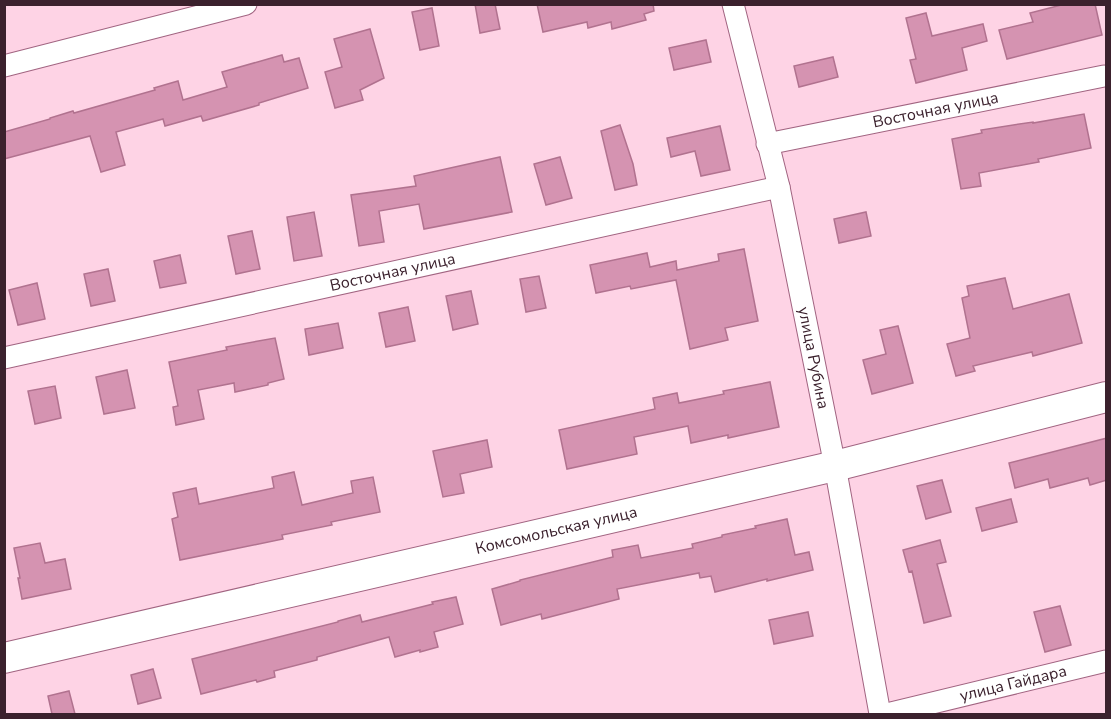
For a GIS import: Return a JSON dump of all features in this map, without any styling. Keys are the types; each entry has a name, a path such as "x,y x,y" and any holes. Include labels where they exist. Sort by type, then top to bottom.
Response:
{"street":[{"path":"4,66 246,4"},
{"name":"улица Рубина","path":"733,4 779,187 835,466 880,714"},
{"name":"Восточная улица","path":"767,144 1104,76"},
{"name":"Восточная улица","path":"4,358 779,187"},
{"name":"Комсомольская улица","path":"4,658 835,466 1107,397"},
{"name":"улица Гайдара","path":"887,714 1107,661"}],"building":[{"path":"475,4 495,4 500,29 480,33"},
{"path":"537,4 653,4 654,11 644,14 646,20 612,29 611,22 588,28 587,22 543,32"},
{"path":"1065,4 1095,4 1102,35 1007,59 999,30 1033,22 1030,13"},
{"path":"432,8 439,46 420,50 412,12"},
{"path":"926,13 932,36 983,24 987,41 962,48 967,70 916,83 910,60 916,59 906,18"},
{"path":"370,29 384,78 360,90 363,100 335,108 325,72 342,67 334,39"},
{"path":"706,40 711,62 674,70 669,48"},
{"path":"282,55 284,62 299,58 308,88 203,121 201,116 165,126 163,119 116,132 125,165 101,172 90,136 4,159 4,132 155,90 154,88 178,81 183,100 227,87 222,72"},
{"path":"833,57 838,77 799,87 794,66"},
{"path":"1084,114 1091,148 1038,159 1039,162 979,173 981,186 961,189 952,139 982,133 981,130"},
{"path":"620,125 633,164 637,185 615,190 601,131"},
{"path":"720,126 730,170 701,176 695,151 671,157 667,138"},
{"path":"500,157 512,212 424,229 419,204 379,211 384,242 359,246 351,195 416,186 414,176"},
{"path":"560,157 572,198 546,205 534,164"},
{"path":"314,212 322,256 294,261 287,217"},
{"path":"866,212 871,236 839,243 834,219"},
{"path":"252,231 260,269 236,274 228,236"},
{"path":"744,249 758,321 725,328 728,340 690,349 676,280 596,293 590,265 647,253 650,267 676,261 677,270 719,261 718,254"},
{"path":"180,255 186,283 160,288 154,261"},
{"path":"108,269 115,301 91,306 84,274"},
{"path":"539,276 546,308 526,312 520,279"},
{"path":"1005,278 1013,309 1069,294 1082,343 1033,356 1032,352 973,366 975,371 956,376 947,344 970,338 962,298 969,296 967,286"},
{"path":"37,283 45,319 18,325 9,290"},
{"path":"471,291 478,324 453,330 446,296"},
{"path":"408,307 415,341 386,347 379,313"},
{"path":"338,323 343,348 309,355 305,329"},
{"path":"898,326 913,383 872,394 863,360 886,354 880,330"},
{"path":"275,338 284,379 235,392 234,383 198,390 204,419 176,425 173,407 178,406 169,362 227,350 226,347"},
{"path":"127,370 135,408 104,414 96,377"},
{"path":"770,382 779,427 691,443 688,426 634,437 637,454 567,469 559,430 655,409 653,398 677,393 679,403"},
{"path":"55,386 61,418 35,424 28,391"},
{"path":"1107,438 1107,480 1090,485 1088,478 1050,488 1048,479 1015,488 1009,463"},
{"path":"487,440 492,467 460,474 464,493 443,497 433,451"},
{"path":"294,472 302,505 353,493 351,481 373,477 380,512 282,535 283,539 180,560 172,519 178,517 173,493 196,488 199,504 274,488 272,477"},
{"path":"942,480 951,512 926,519 917,486"},
{"path":"1011,499 1017,522 982,531 976,508"},
{"path":"787,519 795,555 809,552 813,570 715,592 711,576 700,578 699,573 617,589 619,599 542,619 541,614 501,625 492,589 613,557 612,550 638,545 641,558 693,548 692,544"},
{"path":"940,540 946,562 937,564 951,616 924,623 912,571 909,572 903,550"},
{"path":"40,543 45,563 65,559 71,589 22,599 14,548"},
{"path":"456,597 463,624 434,632 438,647 395,657 389,637 274,671 275,677 201,694 192,659 360,615 362,622"},
{"path":"1060,606 1071,645 1045,652 1034,612"},
{"path":"808,612 813,636 774,644 769,620"},
{"path":"153,669 161,698 138,704 131,675"},
{"path":"69,691 75,714 52,714 48,696"}]}
